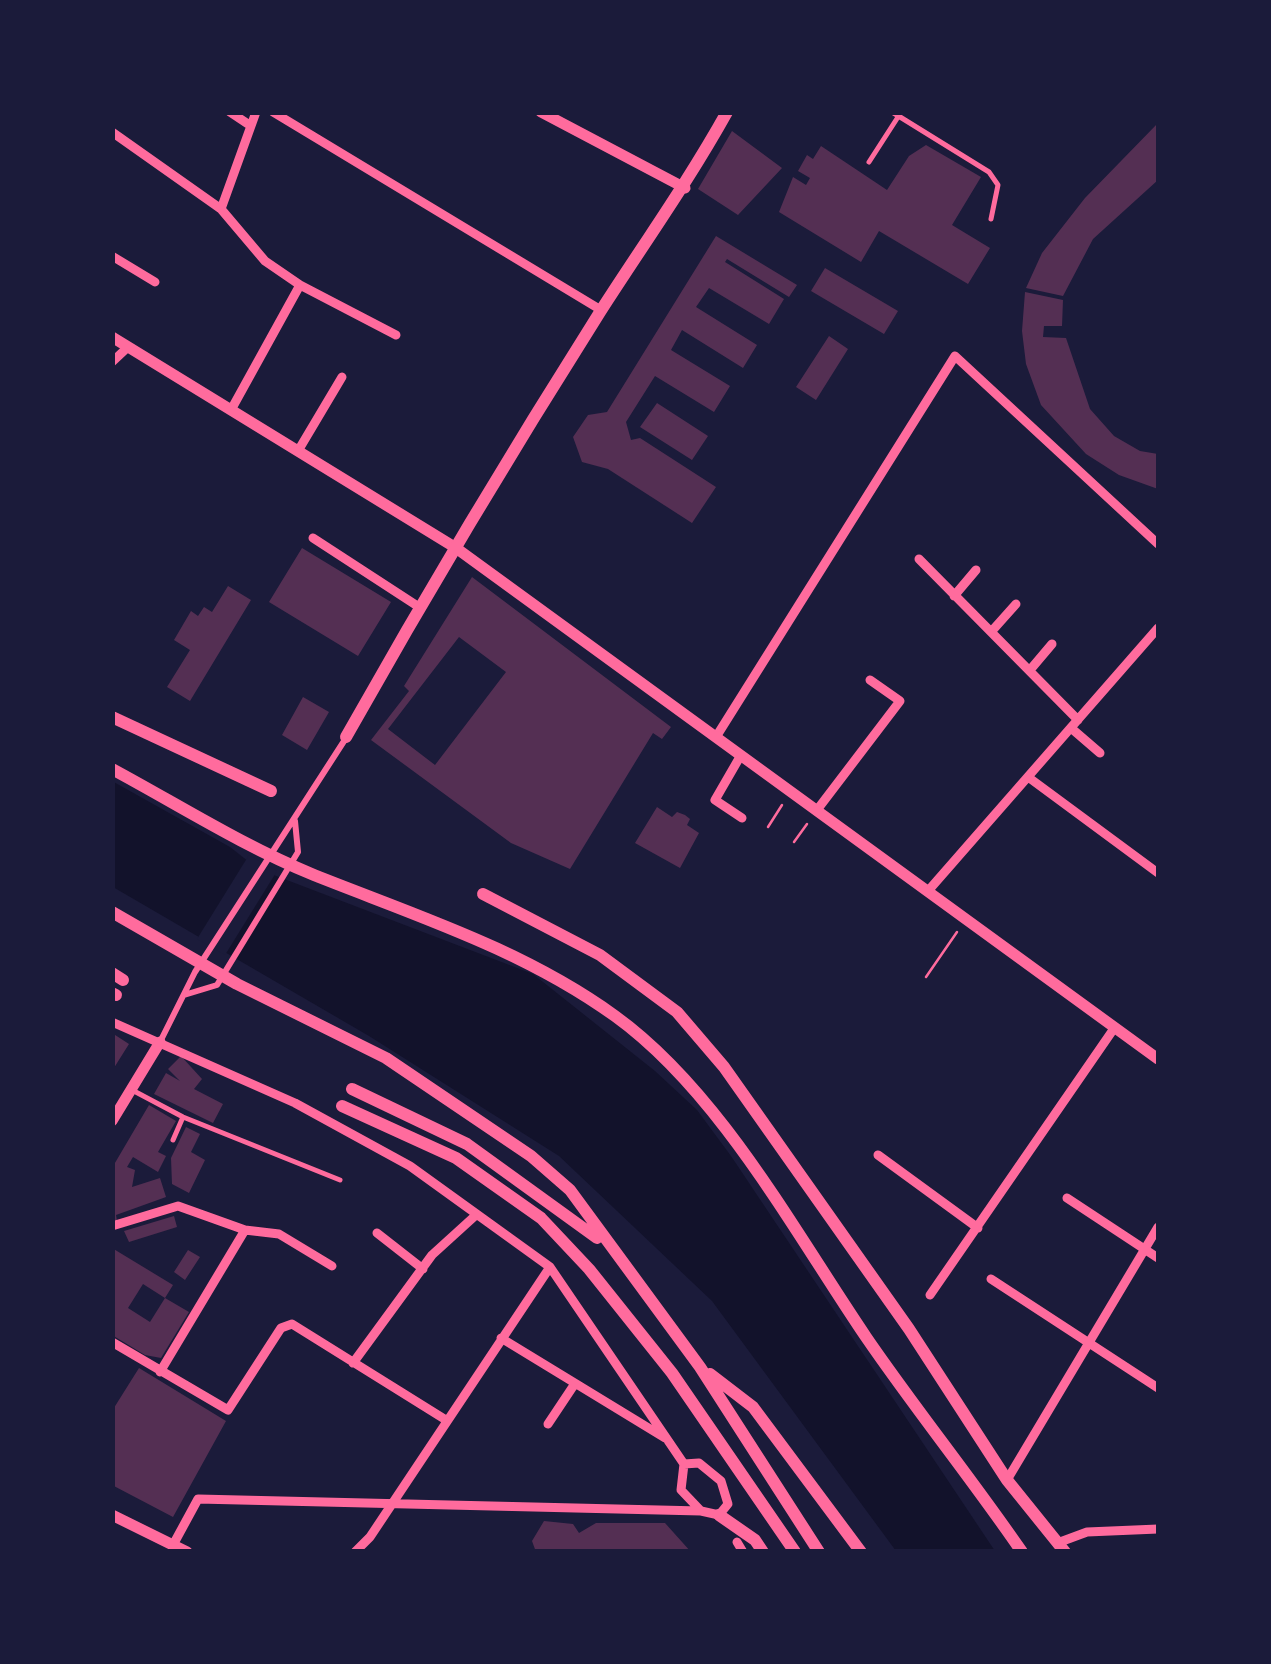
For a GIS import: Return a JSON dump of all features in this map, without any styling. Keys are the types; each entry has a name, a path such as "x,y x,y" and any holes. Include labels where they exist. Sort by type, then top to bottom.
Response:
{"main road":[{"path":"346,737 419,607 602,310 685,188 727,112"},
{"path":"112,718 272,792"},
{"path":"112,768 232,836 311,874 530,964 668,1060 718,1119 880,1358 1022,1552"},
{"path":"483,894 600,954 677,1012 724,1068 899,1314 1007,1480 1063,1547"},
{"path":"112,912 237,984 386,1058 465,1110 570,1190 700,1367 819,1552"},
{"path":"352,1090 467,1144 608,1245"},
{"path":"342,1106 456,1158 541,1218 590,1268 672,1373 770,1510 795,1552"},
{"path":"700,1367 753,1407 861,1552"},
{"path":"719,1516 755,1540 764,1552"}],"street":[{"path":"230,112 251,126"},
{"path":"221,208 256,112"},
{"path":"273,112 602,310"},
{"path":"541,112 685,188"},
{"path":"112,132 221,208 265,260 300,285 396,336"},
{"path":"112,256 154,282"},
{"path":"231,410 300,285"},
{"path":"112,337 456,548 1158,1059"},
{"path":"112,362 128,347"},
{"path":"716,737 955,356 1158,544"},
{"path":"298,450 342,377"},
{"path":"313,538 419,607"},
{"path":"920,560 1030,670 1100,752"},
{"path":"954,596 976,570"},
{"path":"991,632 1016,604"},
{"path":"928,891 1158,628"},
{"path":"1030,670 1052,644"},
{"path":"816,810 900,701 870,680"},
{"path":"112,1120 160,1042 195,972 346,737"},
{"path":"741,755 715,800 742,818"},
{"path":"1028,778 1158,873"},
{"path":"184,995 217,985 298,852 294,820"},
{"path":"112,1022 295,1102 410,1166 550,1267 684,1464"},
{"path":"930,1296 1115,1027"},
{"path":"878,1154 978,1228"},
{"path":"1067,1198 1158,1258"},
{"path":"112,1226 178,1206 246,1230 280,1234 332,1266"},
{"path":"353,1363 386,1312 461,1225 476,1215"},
{"path":"1007,1480 1158,1228"},
{"path":"160,1372 246,1230"},
{"path":"377,1233 423,1270"},
{"path":"354,1552 391,1504 550,1267"},
{"path":"991,1279 1158,1388"},
{"path":"112,1342 228,1410 281,1328 292,1324 446,1420"},
{"path":"502,1338 667,1439"},
{"path":"548,1424 574,1385"},
{"path":"173,1545 198,1499 701,1511 719,1516 728,1504 721,1481 699,1463 684,1464"},
{"path":"684,1464 679,1473 681,1490 701,1511"},
{"path":"112,1515 187,1552"},
{"path":"1063,1547 1087,1532 1158,1529"}],"lane":[{"path":"869,162 895,114 989,172 998,185 991,219"},
{"path":"131,1089 183,1117 340,1180"},
{"path":"172,1140 183,1117"}],"path":[{"path":"768,827 791,791"},
{"path":"794,842 816,810"},
{"path":"926,977 966,918"}],"shaded area":[{"path":"112,781 230,847 258,869 533,974 655,1071 697,1110 731,1156 995,1551 896,1551 712,1301 559,1156 369,1036 113,887"}],"pier":[{"path":"249,855 277,871 225,955 197,939"}],"building":[{"path":"1158,123 1158,180 1093,239 1063,296 1026,288 1042,253 1085,198"},
{"path":"732,131 782,168 738,215 698,189"},
{"path":"926,145 981,177 952,225 990,248 968,284 879,231 861,262 779,212 793,177 806,185 810,178 798,171 807,155 813,159 821,146 887,190 909,156"},
{"path":"716,236 797,285 789,297 727,259 725,262 784,299 769,324 709,288 696,307 757,345 743,368 682,330 671,350 730,386 714,412 655,376 626,422 631,440 640,438 716,487 692,523 608,469 582,462 573,437 588,415 607,412"},
{"path":"825,268 898,311 884,334 811,291"},
{"path":"1025,292 1063,300 1062,326 1044,326 1043,337 1066,338 1090,409 1114,436 1140,451 1158,454 1158,489 1119,475 1086,454 1041,405 1026,364 1022,331"},
{"path":"829,336 848,349 816,400 796,387"},
{"path":"657,403 708,436 692,460 640,427"},
{"path":"302,548 391,602 358,656 269,602"},
{"path":"472,577 671,727 662,739 653,733 570,869 511,843 371,740 409,691 404,686","holes":["459,637 506,672 435,765 388,729"]},
{"path":"228,586 251,600 190,701 167,687 190,650 174,640 191,611 198,616 204,607 212,612"},
{"path":"303,697 329,712 307,750 282,735"},
{"path":"657,807 672,817 677,812 685,815 690,819 687,825 699,833 680,868 635,843"},
{"path":"112,1033 129,1044 112,1071"},
{"path":"181,1056 202,1079 194,1089 223,1104 213,1123 154,1094 166,1073 180,1081 168,1069"},
{"path":"149,1105 176,1121 158,1152 166,1156 158,1172 133,1157 127,1167 135,1170 132,1187 160,1178 166,1197 116,1215 117,1221 112,1221 112,1168"},
{"path":"186,1127 200,1134 191,1152 205,1160 189,1193 172,1184 171,1158"},
{"path":"174,1216 177,1227 129,1242 124,1231"},
{"path":"112,1248 173,1285 165,1298 189,1312 161,1358 145,1355 112,1335","holes":["143,1284 165,1298 150,1322 128,1308"]},
{"path":"188,1250 200,1257 185,1280 174,1272"},
{"path":"139,1368 226,1421 173,1517 112,1485 112,1411"},
{"path":"544,1521 573,1524 579,1533 596,1523 665,1523 691,1552 536,1552 532,1541"}]}
